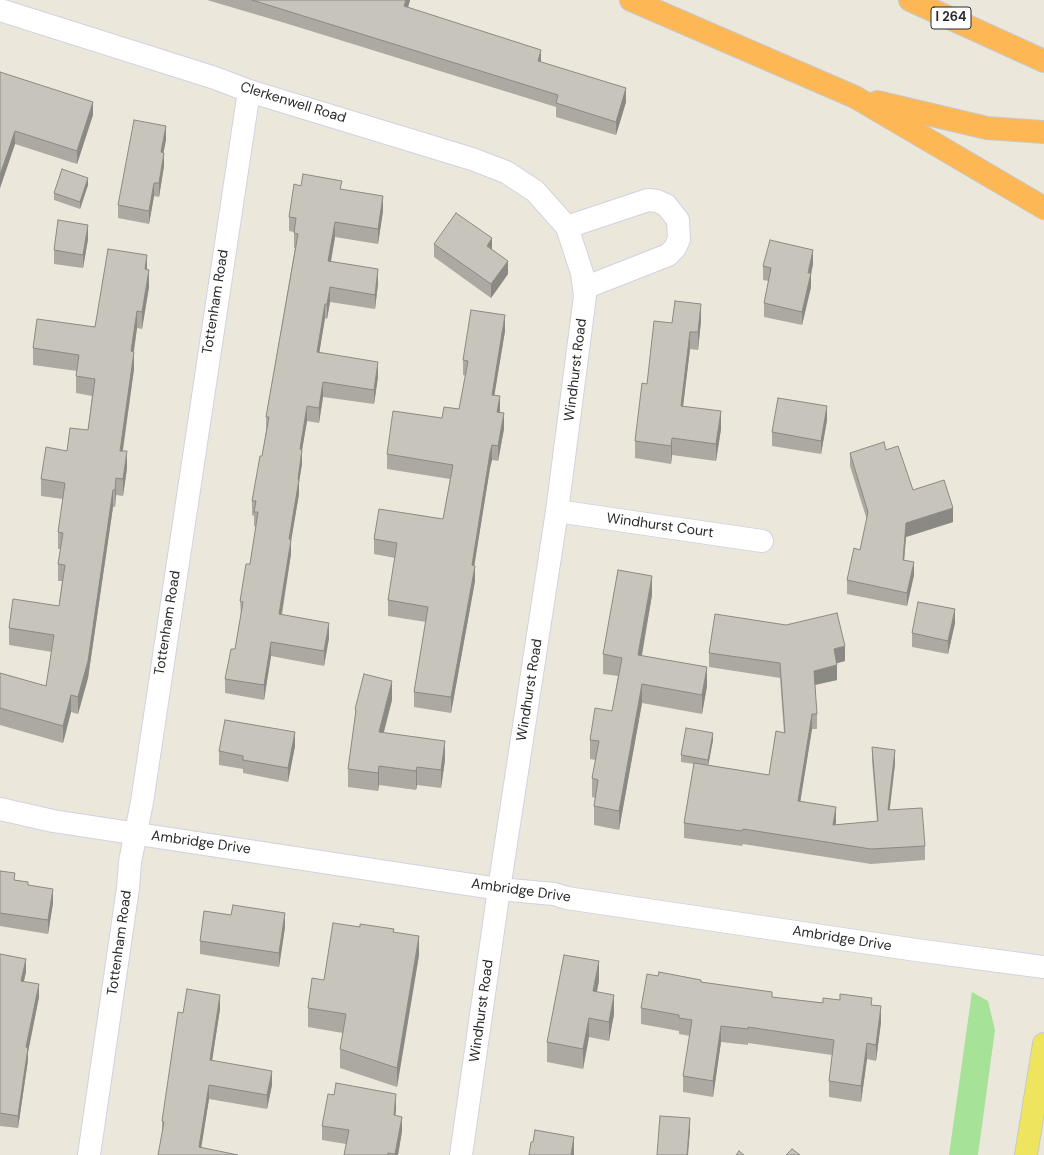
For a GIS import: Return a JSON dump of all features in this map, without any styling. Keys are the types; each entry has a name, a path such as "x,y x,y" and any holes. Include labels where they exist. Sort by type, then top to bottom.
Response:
{"highway":[{"path":"631,0 855,97 1044,208"},
{"name":"I 264","path":"910,0 1044,61"},
{"path":"855,97 987,128 1044,132"}],"main road":[{"path":"1026,1155 1044,1044"}],"street":[{"name":"Clerkenwell Road","path":"0,10 215,78 249,91 464,156 506,172 535,191 566,227"},
{"name":"Tottenham Road","path":"89,1155 135,833 142,802 249,91"},
{"path":"566,227 648,200 657,201 666,205 673,211 678,220 679,239 675,248 668,255 584,288"},
{"name":"Windhurst Road","path":"461,1155 499,889 558,511 586,296 576,251 566,227"},
{"name":"Windhurst Court","path":"558,511 762,541"},
{"name":"Ambridge Drive","path":"0,809 53,821 499,889 554,894 567,898 908,949 1044,967"}],"green space":[{"path":"972,992 988,1001 995,1030 978,1155 949,1155"}],"building":[{"path":"252,0 406,0 404,6 541,50 538,61 626,88 616,122 556,103 558,95"},
{"path":"0,72 93,102 77,151 15,131 0,175"},
{"path":"134,120 166,126 161,152 164,153 159,183 154,183 149,211 118,205"},
{"path":"62,169 88,178 80,202 54,193"},
{"path":"303,174 342,181 340,189 383,196 378,229 335,222 328,261 378,269 375,295 330,287 327,304 325,304 317,352 378,362 374,390 323,382 319,408 307,406 300,449 302,450 299,480 289,539 291,540 279,614 329,623 324,651 271,642 264,685 225,679 231,649 235,649 243,602 240,601 246,564 250,564 258,512 254,512 256,501 252,501 269,417 266,417 298,234 294,233 296,218 289,217 294,184 301,186"},
{"path":"456,213 492,238 487,246 508,261 491,284 434,244"},
{"path":"58,220 88,225 83,255 54,250"},
{"path":"770,240 813,250 808,273 811,273 802,312 764,303 771,268 763,266"},
{"path":"108,249 147,255 145,269 149,270 142,312 137,311 131,351 134,352 120,451 127,451 123,479 116,478 115,490 113,490 88,661 78,697 71,695 63,726 0,708 0,673 46,686 54,635 9,628 13,599 59,606 65,565 58,564 63,533 58,532 65,483 41,479 46,447 67,451 70,428 88,430 95,379 76,376 79,355 33,348 37,319 95,327"},
{"path":"675,301 701,304 698,332 690,332 681,406 721,411 716,444 672,438 671,446 635,441 642,383 647,384 654,321 672,323"},
{"path":"471,310 505,315 492,395 500,396 497,412 504,413 498,446 492,445 490,453 472,565 475,566 451,697 414,692 428,607 388,600 397,543 374,539 379,509 443,519 453,465 387,454 393,411 442,418 444,407 459,409 468,361 463,360"},
{"path":"778,398 827,406 821,441 772,432"},
{"path":"884,442 886,450 898,446 913,490 944,480 953,508 906,523 903,560 914,562 907,593 847,580 854,548 860,550 868,512 850,453"},
{"path":"618,570 652,576 638,655 707,667 702,695 642,684 619,811 594,806 598,780 592,778 599,741 590,740 595,708 612,711 622,658 603,654"},
{"path":"918,602 955,609 948,641 912,633"},
{"path":"837,613 845,646 834,649 837,665 814,671 817,714 812,714 798,801 836,807 833,825 878,821 872,747 895,750 888,810 922,808 925,846 871,849 743,829 742,831 684,823 694,763 769,775 776,731 785,733 780,663 709,653 715,614 786,625"},
{"path":"364,674 392,681 379,732 445,741 441,770 417,767 416,771 379,766 378,773 348,769 355,709"},
{"path":"225,720 295,732 288,768 243,760 243,756 219,751"},
{"path":"686,728 713,733 708,760 681,755"},
{"path":"0,871 15,873 14,880 28,882 28,885 53,889 48,920 0,913"},
{"path":"233,905 285,913 279,953 200,941 204,911 231,915"},
{"path":"333,923 360,927 360,924 394,929 393,932 419,936 397,1068 340,1049 346,1014 308,1008 312,978 324,980"},
{"path":"0,954 26,959 21,981 39,984 26,1047 28,1048 18,1116 0,1113"},
{"path":"564,955 599,961 593,991 614,995 609,1022 589,1018 583,1049 547,1042"},
{"path":"659,972 701,980 701,982 772,992 772,997 823,1003 823,998 840,1000 840,994 872,998 871,1005 881,1006 876,1045 867,1043 861,1086 829,1081 834,1040 748,1027 748,1029 721,1026 713,1081 683,1076 692,1020 679,1018 679,1015 641,1008 647,974 658,976"},
{"path":"187,989 220,995 210,1060 272,1071 267,1095 209,1085 199,1147 238,1155 158,1155 164,1122 162,1121 178,1012 183,1013"},
{"path":"336,1083 396,1094 394,1115 402,1117 395,1154 344,1155 349,1130 322,1126 328,1094 334,1095"},
{"path":"660,1116 690,1118 687,1155 657,1155"},
{"path":"535,1130 574,1137 571,1155 529,1155"},
{"path":"792,1149 800,1155 786,1155"},
{"path":"739,1151 744,1155 736,1155"}]}
